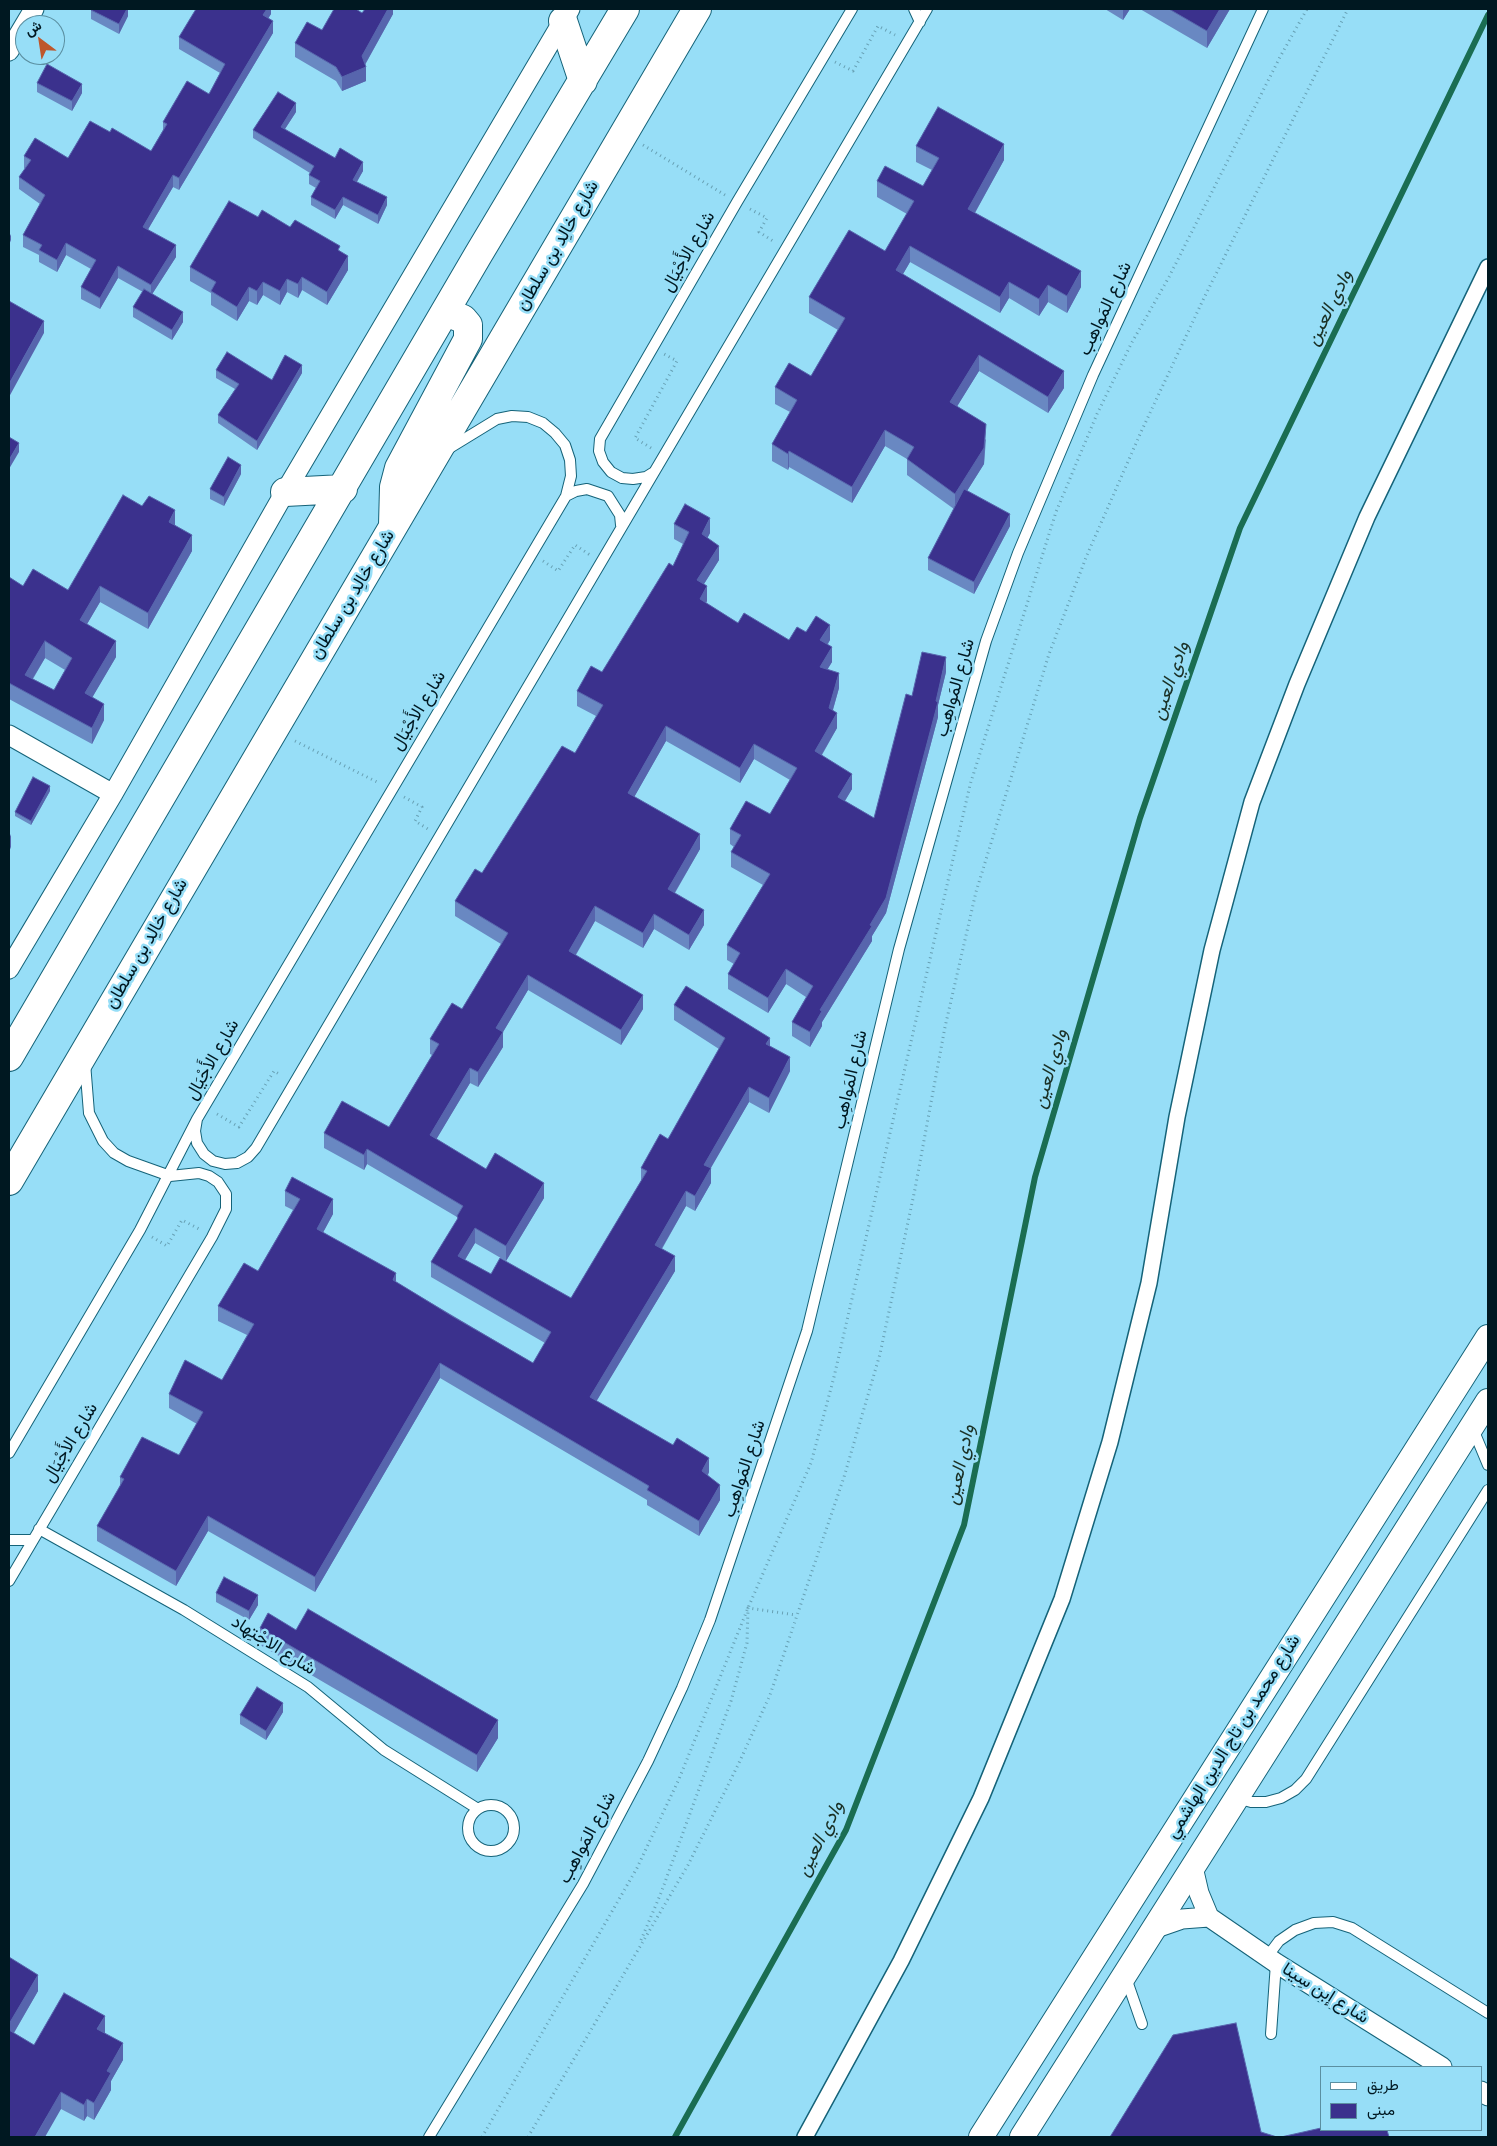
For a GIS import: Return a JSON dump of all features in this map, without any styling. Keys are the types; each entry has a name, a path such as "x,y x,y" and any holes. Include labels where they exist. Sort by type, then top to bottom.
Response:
{"main road":[{"path":"9,1057 478,255 625,9"},
{"name":"شارع خالِد بن سلطان","path":"9,1181 697,9"},
{"path":"566,15 583,81"},
{"path":"393,527 393,497 399,468 468,339 468,325 463,319 446,312"},
{"path":"285,492 342,489"}],"street":[{"path":"9,51 34,9"},
{"path":"9,969 113,794 285,492 566,15"},
{"path":"805,2137 901,1961 981,1798 1062,1599 1110,1442 1149,1283 1177,1117 1210,959 1252,802 1297,684 1367,517 1488,268"},
{"path":"9,735 113,794"},
{"name":"شارع محمد بن تاج الدين الهاشمي","path":"981,2137 1488,1337"},
{"name":"شارع محمد بن تاج الدين الهاشمي","path":"1022,2137 1488,1401"},
{"path":"1156,1928 1182,1919 1209,1917 1199,1893 1193,1867"},
{"name":"شارع إبن سِينا","path":"1209,1917 1272,1960 1440,2066"}],"lane":[{"name":"شارع الأَجْيَال","path":"656,470 646,477 634,480 622,478 611,472 603,462 600,451 600,438 852,9"},
{"path":"914,9 920,22"},
{"name":"شارع الأَجْيَال","path":"197,1120 195,1131 197,1143 204,1154 213,1161 225,1164 237,1163 248,1157 256,1148 441,838 600,562 927,9"},
{"name":"شارع المَواهِب","path":"429,2137 583,1884 648,1761 682,1688 710,1620 807,1331 900,950 986,641 1018,553 1093,375 1263,9"},
{"name":"شارع الأَجْيَال","path":"9,1453 140,1230 170,1176 197,1120 566,496 572,476 570,460 564,445 555,433 543,423 528,417 512,416 496,419 434,457"},
{"path":"566,496 576,491 587,489 603,494 616,504 622,526"},
{"name":"شارع الأَجْيَال","path":"9,1581 212,1237 226,1209 226,1194 218,1182 209,1176 199,1172 170,1176 128,1161 114,1153 103,1141 89,1113 84,1051"},
{"path":"1472,1427 1488,1465"},
{"path":"1236,1798 1251,1802 1266,1802 1288,1794 1306,1779 1488,1490"},
{"name":"شارع الاجْتِهاد","path":"39,1528 184,1610 308,1687 384,1750 478,1809"},
{"path":"9,1540 32,1540"},
{"path":"498,1806 507,1812 512,1820 514,1830 511,1840 504,1847 489,1851 475,1845 470,1837 468,1827 471,1817 478,1809 498,1806"},
{"path":"1271,2034 1272,1960 1279,1942 1295,1930 1314,1923 1333,1922 1352,1928 1488,2013"},
{"path":"1125,1975 1142,2024"}],"path":[{"path":"482,2137 637,1868 680,1779 748,1608 811,1463 834,1377 970,785 1056,512 1098,414 1132,344 1169,277 1307,9"},
{"path":"528,2137 636,1951 688,1866 770,1696 844,1477 880,1354 915,1189 945,1027 976,892 1049,654 1087,555 1141,432 1203,300 1348,9"},
{"path":"824,56 853,71 878,26 908,42"},
{"path":"623,133 767,218 759,232 784,249"},
{"path":"653,347 677,361 635,438 665,455"},
{"path":"532,553 558,570 575,546 600,562"},
{"path":"273,729 391,789 422,807 415,821 441,838"},
{"path":"205,1107 239,1128 274,1071 295,1083"},
{"path":"140,1230 167,1246 182,1220 212,1237"},
{"path":"748,1608 796,1615"},
{"path":"636,1951 661,1893 731,1701 747,1643 748,1608"}],"building":[{"path":"91,9 127,9 119,24"},
{"path":"196,9 267,9 263,15 273,21 179,178 173,175 143,227 176,245 151,285 118,266 100,298 81,287 96,260 66,243 57,260 39,250 42,245 23,235 45,195 19,177 31,160 24,156 35,138 68,158 90,121 110,132 112,128 151,151 167,124 163,122 187,81 209,94 225,64 179,37"},
{"path":"334,9 356,9 362,13 365,9 388,9 362,56 366,67 342,77 336,67 295,43 307,22 322,30"},
{"path":"1169,9 1220,9 1207,31"},
{"path":"46,65 49,65 82,84 72,101 37,83"},
{"path":"278,92 296,103 281,127 335,158 340,148 363,162 353,180 387,197 378,215 343,197 335,210 311,197 320,181 309,175 314,166 253,130"},
{"path":"938,107 1004,144 968,209 1081,271 1067,296 1048,285 1039,299 1009,282 1000,297 910,246 896,270 1064,371 1048,397 979,355 950,402 986,424 984,448 955,494 907,459 914,447 885,430 852,487 789,451 788,454 772,444 797,400 775,387 789,363 811,376 845,318 809,297 849,230 885,251 914,201 877,181 885,166 923,186 939,158 916,146"},
{"path":"229,201 258,217 262,210 290,227 295,220 340,246 338,250 348,256 327,292 302,277 298,284 287,279 280,291 263,282 257,291 249,287 237,307 211,291 216,282 190,267"},
{"path":"144,289 183,312 172,330 133,307"},
{"path":"9,301 44,321 9,384"},
{"path":"227,352 272,380 285,355 302,365 257,441 218,415 239,384 216,370"},
{"path":"9,437 19,443 9,460"},
{"path":"228,457 241,465 224,497 210,489"},
{"path":"964,489 1010,514 974,582 928,558"},
{"path":"123,495 142,506 149,496 175,510 169,522 192,535 148,613 100,586 80,620 116,641 85,693 104,704 92,728 9,683 9,577 23,586 33,569 68,590","holes":["45,641 72,658 54,690 25,675"]},
{"path":"685,504 710,518 702,534 719,546 697,580 707,586 700,599 738,623 744,613 789,640 797,627 806,632 816,616 830,625 820,640 832,647 820,667 839,673 829,708 837,713 815,751 852,774 838,797 874,818 906,694 912,696 922,652 946,657 936,701 938,702 886,898 870,925 872,926 820,1010 822,1011 810,1032 792,1022 813,986 786,969 768,998 728,974 740,953 727,945 770,874 731,852 741,835 730,829 746,801 770,814 797,768 754,744 740,768 666,726 628,793 700,834 668,889 704,910 689,935 654,914 643,933 595,906 569,951 643,995 621,1030 528,975 496,1028 503,1032 478,1072 470,1068 430,1135 486,1169 495,1153 544,1183 506,1246 475,1228 458,1256 491,1274 500,1258 571,1298 647,1171 641,1168 660,1134 668,1139 725,1038 674,1005 686,986 770,1038 766,1044 790,1057 769,1098 749,1087 704,1165 711,1168 695,1196 686,1191 655,1245 675,1256 590,1397 673,1445 677,1438 709,1458 702,1471 720,1485 699,1521 647,1490 649,1486 440,1363 315,1577 208,1516 176,1571 97,1526 124,1479 120,1477 142,1437 179,1455 203,1412 169,1394 185,1360 222,1380 254,1324 218,1306 244,1263 258,1271 300,1199 285,1191 292,1177 333,1199 317,1229 396,1273 393,1280 452,1316 533,1363 551,1332 431,1262 458,1218 457,1216 463,1206 367,1149 364,1155 324,1133 342,1101 389,1127 439,1044 430,1039 452,1003 462,1009 508,933 455,901 475,869 482,873 562,746 575,753 603,705 577,691 591,666 602,672 669,563 673,566 689,532 674,524"},
{"path":"33,777 50,786 31,821 15,812"},
{"path":"224,1577 258,1595 249,1611 216,1593"},
{"path":"308,1609 498,1720 477,1755 260,1628 268,1613 296,1630"},
{"path":"257,1687 283,1703 266,1731 240,1715"},
{"path":"9,1957 38,1975 9,2024"},
{"path":"64,1993 105,2016 97,2029 123,2043 107,2071 111,2073 94,2103 87,2099 84,2105 61,2092 35,2137 9,2137 9,2030 34,2045"},
{"path":"1236,2023 1261,2132 1277,2137 1110,2137 1173,2035"},
{"path":"1320,2128 1320,2131 1387,2131 1389,2137 1281,2137"}],"waterway":[{"name":"وادي العين","path":"675,2137 846,1830 964,1525 1035,1177 1140,818 1240,528 1488,15"}]}
